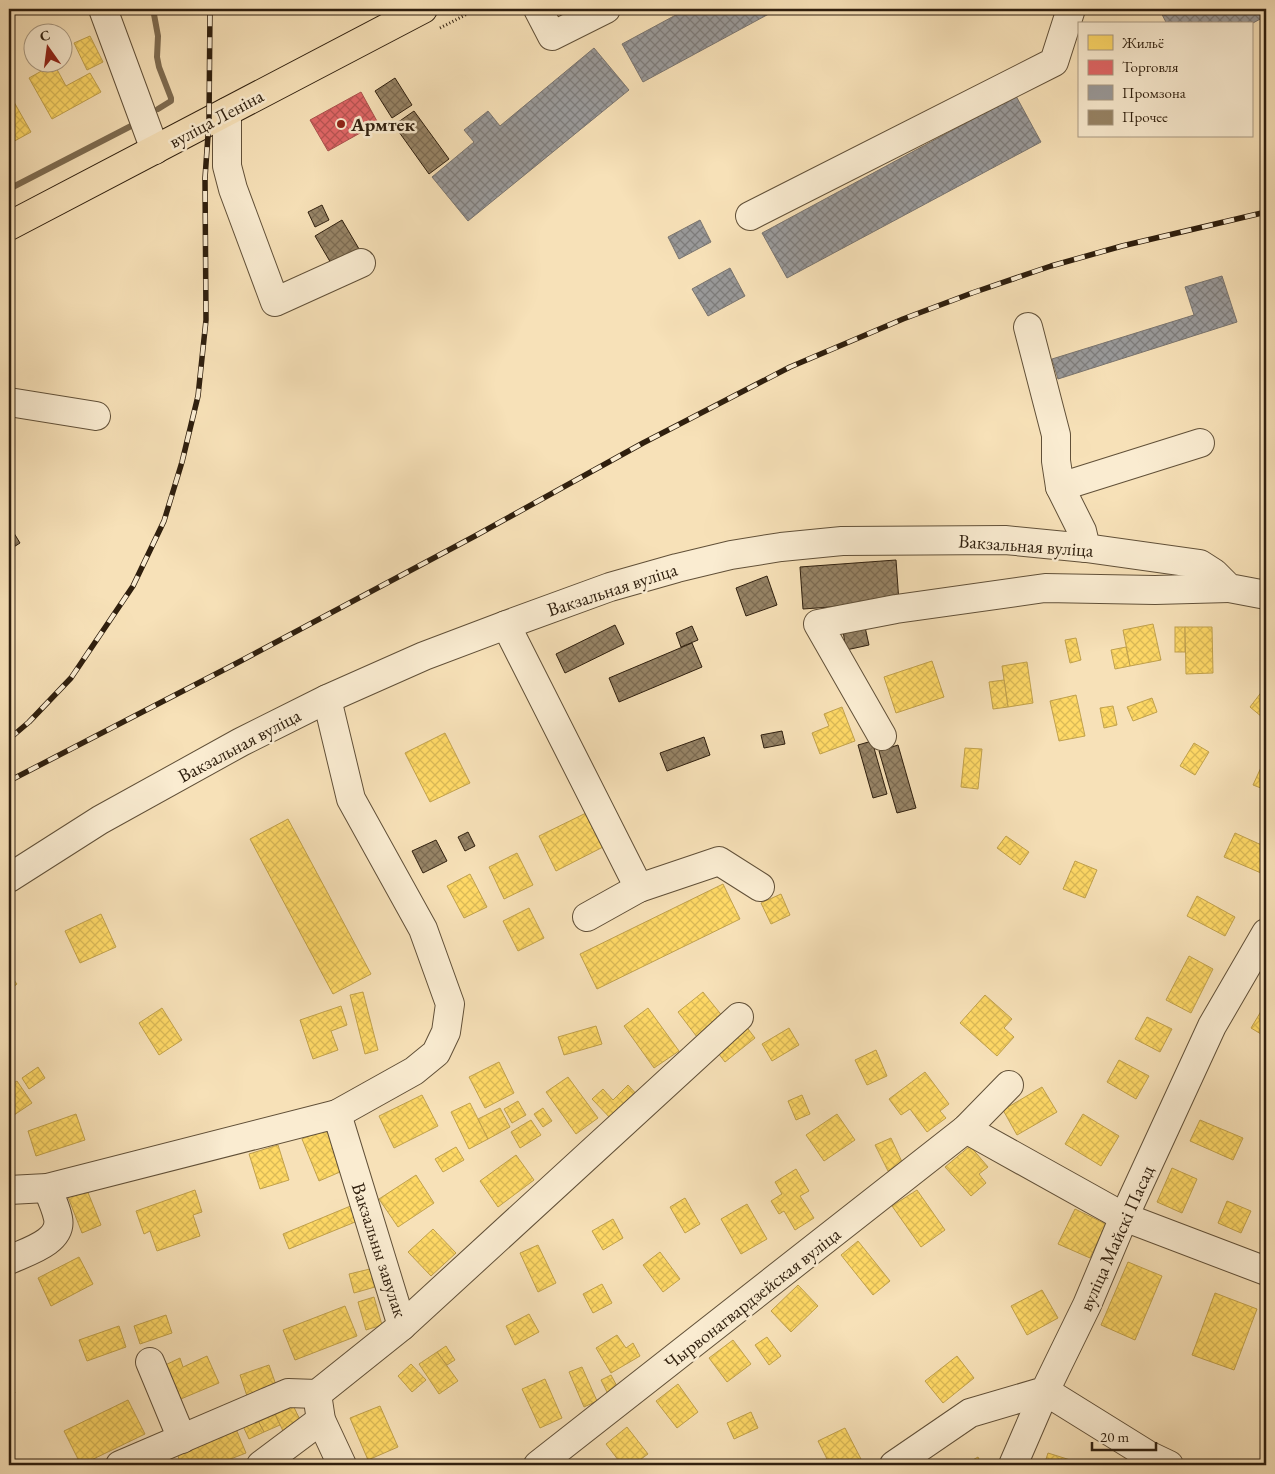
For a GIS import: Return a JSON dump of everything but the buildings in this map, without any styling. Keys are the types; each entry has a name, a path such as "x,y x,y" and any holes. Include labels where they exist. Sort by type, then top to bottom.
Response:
{"main road":[{"name":"вуліца Леніна","path":"9,226 423,9"}],"street":[{"path":"103,9 154,150"},
{"path":"538,9 552,36 606,9"},
{"path":"750,216 1054,62 1071,9"},
{"path":"226,112 227,166 232,189 275,302 361,263"},
{"path":"1028,327 1056,435 1056,460 1060,487 1082,531 1086,548"},
{"path":"9,402 96,416"},
{"path":"1060,487 1200,443"},
{"name":"Вакзальная вуліца","path":"9,878 108,816 241,742 327,699 424,656 629,581 732,555 781,547 842,541 1005,540 1086,548 1200,564 1229,588"},
{"path":"882,736 818,624 896,609 1045,588 1155,590 1229,588 1266,595"},
{"path":"506,625 639,888"},
{"path":"9,1190 47,1188 337,1114 414,1071 436,1053 446,1032 450,1004 423,929 351,799 327,699"},
{"path":"587,917 639,888 719,861 760,887"},
{"name":"вуліца Майскі Пасад","path":"1013,1465 1212,1026 1266,933"},
{"name":"Вакзальны завулак","path":"337,1114 402,1326 739,1017"},
{"name":"Чырвонагвардзейская вуліца","path":"538,1465 966,1129 1009,1086"},
{"path":"966,1129 1124,1217 1266,1271"},
{"path":"9,1260 48,1242 58,1228 58,1218 47,1188"},
{"path":"261,1465 402,1326"},
{"path":"150,1362 182,1439"},
{"path":"894,1465 970,1413 1045,1391 1148,1456 1170,1465"},
{"path":"120,1465 288,1393 319,1407 342,1465"}],"waterway":[{"path":"153,9 158,36 157,57 159,67 171,98 171,101 158,109"},
{"path":"9,189 133,125"}],"railway":[{"path":"9,739 29,722 71,678 133,586 164,521 182,462 198,396 206,320 205,178 209,121 210,9"},
{"path":"9,781 235,664 475,536 643,443 790,367 903,319 1051,266 1122,246 1266,212"}],"place":[{"name":"Армтек","path":"341,124"}]}
